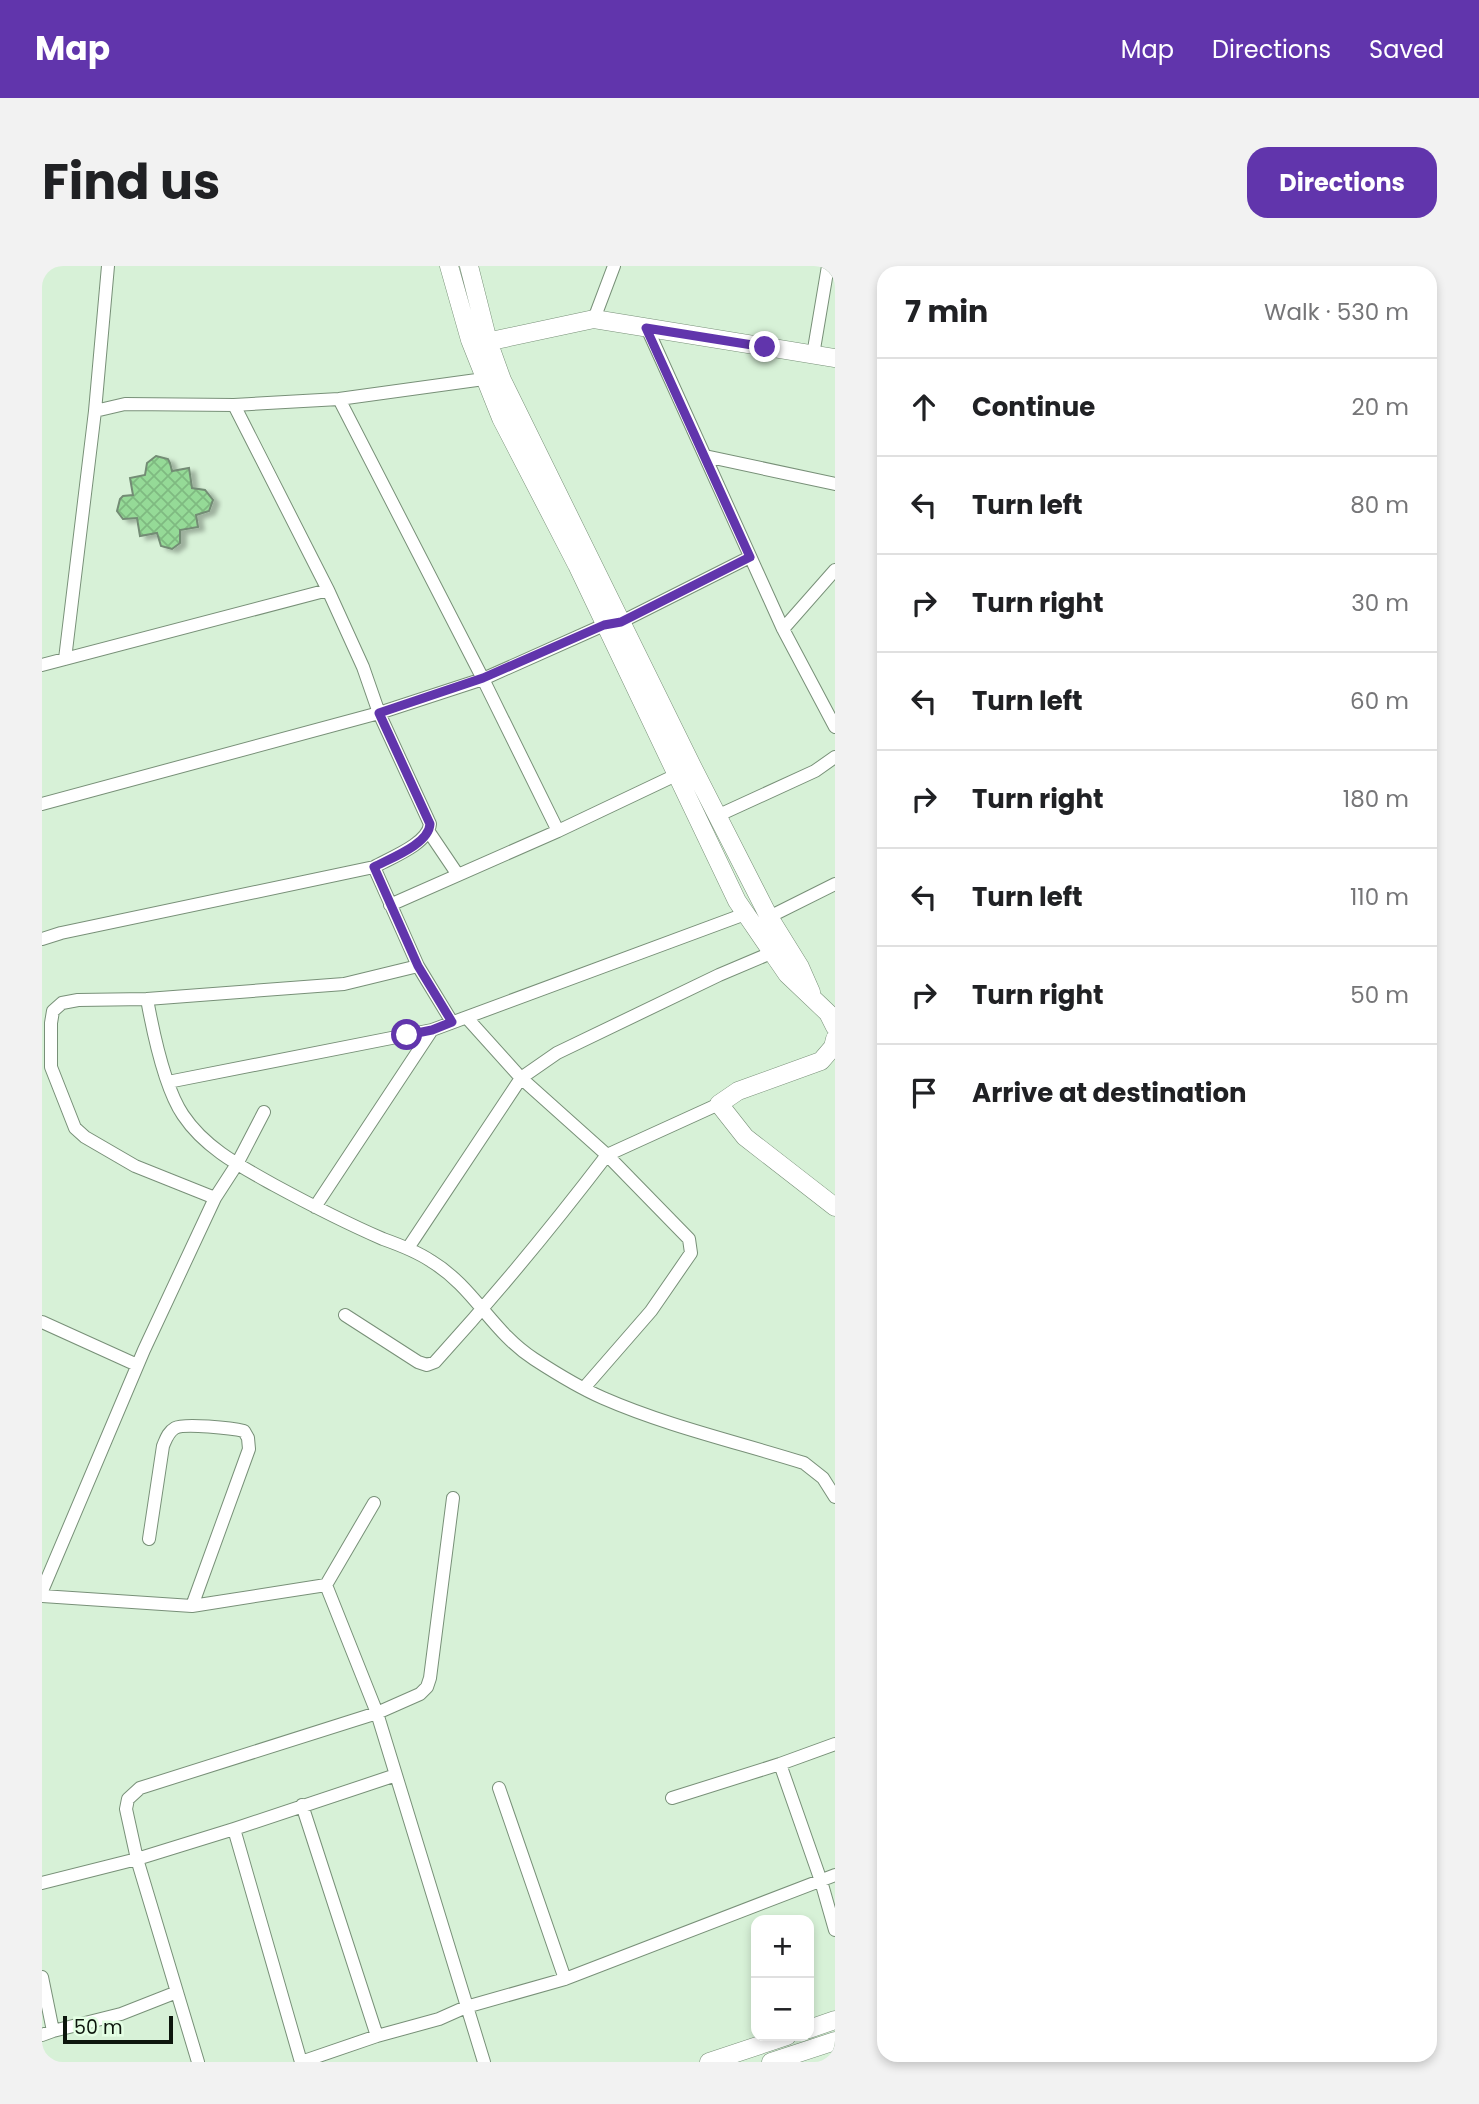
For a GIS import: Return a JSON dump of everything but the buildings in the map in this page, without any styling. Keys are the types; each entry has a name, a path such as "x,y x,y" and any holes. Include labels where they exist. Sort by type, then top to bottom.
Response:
{"street":[{"path":"65,659 95,411 108,266"},
{"path":"449,266 491,375 613,623 719,815 769,917 800,967 816,1003"},
{"path":"469,266 480,344"},
{"path":"594,319 614,266"},
{"path":"813,355 828,266"},
{"path":"480,344 594,319 835,358"},
{"path":"646,328 783,629 835,727"},
{"path":"95,411 125,404 234,405 339,399 491,375"},
{"path":"339,399 483,678 558,831"},
{"path":"42,939 374,867 420,842 429,832 430,824 426,813 379,713 363,667 328,590 234,405"},
{"path":"705,456 835,484"},
{"path":"42,804 379,713 483,678 613,623 750,557"},
{"path":"783,629 835,570"},
{"path":"42,665 328,590"},
{"path":"613,623 676,775 744,914 787,974 828,1013 835,1027"},
{"path":"719,815 815,771 835,757"},
{"path":"390,905 558,831 676,775"},
{"path":"429,832 458,875"},
{"path":"374,867 418,966 452,1022"},
{"path":"769,917 835,884"},
{"path":"168,1082 432,1030 744,914"},
{"path":"408,1248 521,1079 557,1053 771,953"},
{"path":"215,1198 135,1166 85,1137 75,1128 51,1066 53,1011 62,1003 78,1000 147,999 344,984 418,966"},
{"path":"147,999 168,1082 181,1113 212,1147 237,1164 315,1207 432,1261 458,1280 510,1341 533,1359 600,1397 645,1415 804,1464 823,1478 835,1497"},
{"path":"467,1018 521,1079 607,1156 689,1239 691,1253 651,1311 584,1388"},
{"path":"315,1207 432,1030"},
{"path":"345,1315 418,1362 427,1365 435,1362 549,1231 607,1156 719,1104 738,1091 821,1061 833,1047 835,1039"},
{"path":"42,1082 51,1066"},
{"path":"719,1104 745,1137 835,1207"},
{"path":"264,1112 237,1164 215,1198 137,1365 42,1594 192,1606 326,1585"},
{"path":"43,1325 137,1365"},
{"path":"149,1539 163,1447 168,1433 178,1426 244,1431 249,1449 192,1606"},
{"path":"198,2062 137,1859 125,1809 128,1799 140,1788 377,1713 419,1694 430,1678 453,1498"},
{"path":"326,1585 374,1503"},
{"path":"326,1585 377,1713 484,2062"},
{"path":"672,1798 835,1744"},
{"path":"780,1764 821,1881 835,1930"},
{"path":"42,1884 137,1859 396,1775"},
{"path":"499,1788 565,1979"},
{"path":"302,1805 377,2036"},
{"path":"234,1829 301,2062 377,2036 439,2019 466,2007 565,1979 835,1875"},
{"path":"42,1977 48,2033 121,2014 177,1992"},
{"path":"814,2027 835,2020"},
{"path":"709,2062 772,2041"},
{"path":"771,2062 835,2041"}],"route":[{"path":"407,1035 432,1030 452,1022 418,966 374,867 420,842 429,832 430,824 379,713 483,678 604,625 621,622 750,557 646,328 765,347"}]}
